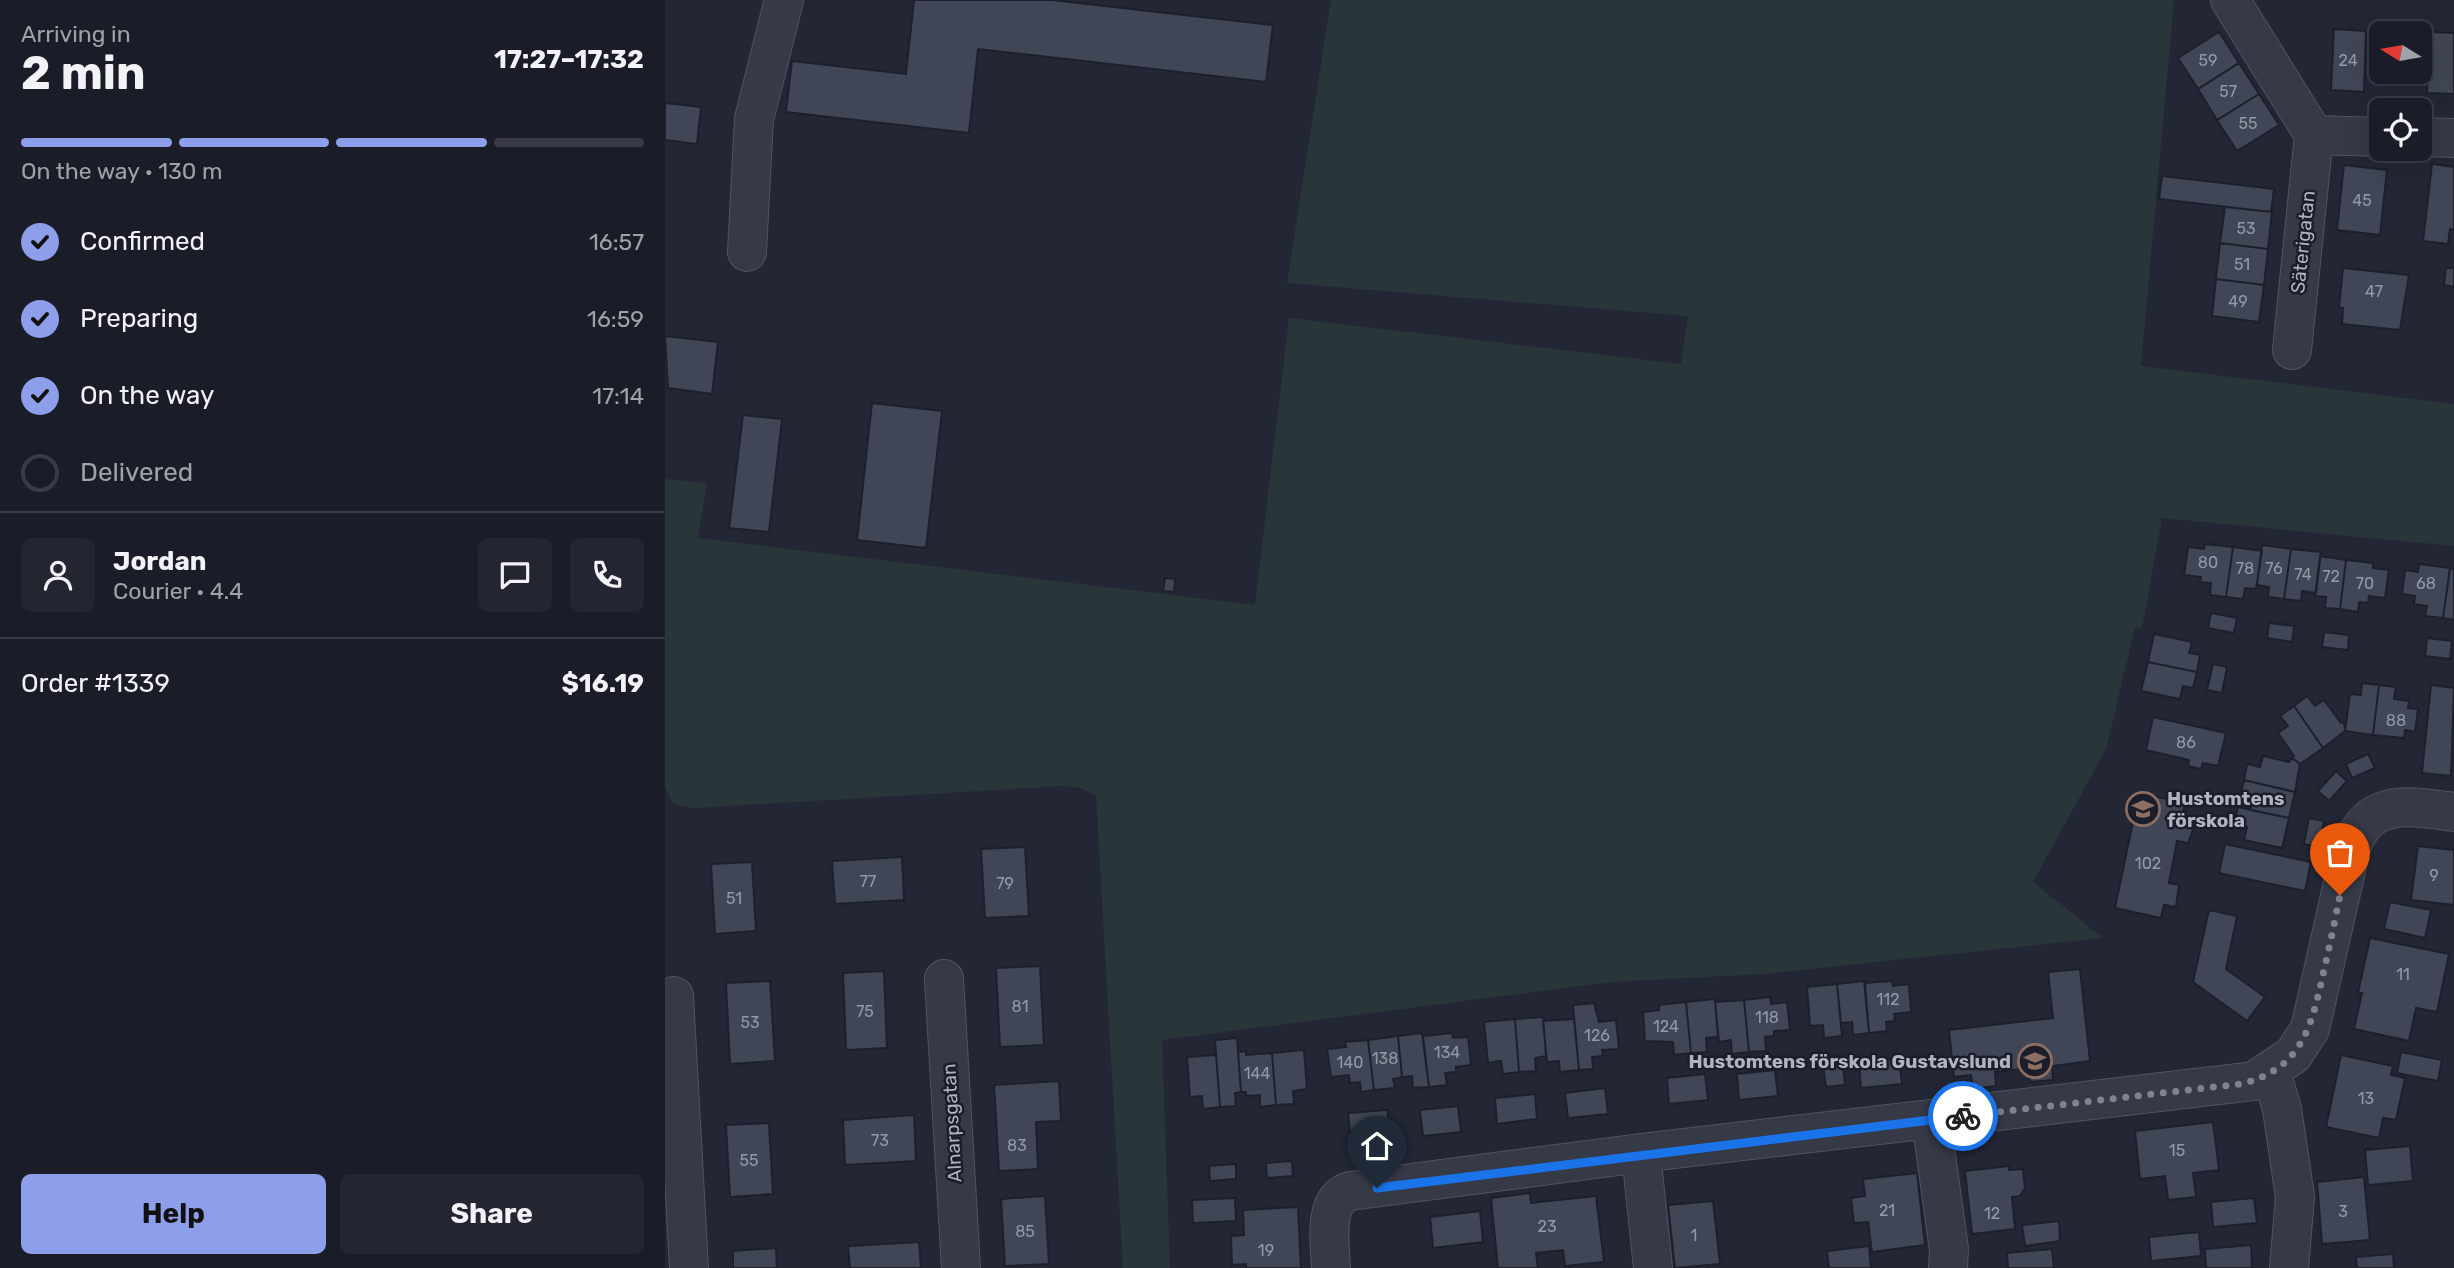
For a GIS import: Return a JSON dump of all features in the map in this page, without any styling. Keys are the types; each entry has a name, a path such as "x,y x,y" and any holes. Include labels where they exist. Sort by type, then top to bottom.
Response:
{"street":[{"path":"747,252 754,119 784,0"},
{"path":"2230,0 2314,135 2369,136"},
{"name":"Säterigatan","path":"2292,350 2314,135"},
{"path":"2432,137 2454,138"},
{"path":"1331,1268 1330,1229 1336,1202 1350,1191 1641,1153 2240,1084 2271,1072 2293,1055 2310,1029 2351,848 2362,823 2376,813 2390,808 2454,812"},
{"name":"Alnarpsgatan","path":"943,979 961,1268"},
{"path":"674,996 689,1268"},
{"path":"2271,1072 2282,1109 2295,1197 2289,1268"},
{"path":"1931,1119 1949,1249 1948,1268"},
{"path":"1641,1153 1653,1268"}],"shaded area":[{"path":"1331,0 2174,0 2141,366 2454,404 2454,546 2162,518 2142,628 2135,627 2106,749 2033,882 2103,938 1764,974 1612,982 1162,1040 1170,1268 1123,1268 1096,796 1082,788 1063,786 693,808 673,804 665,787 665,479 707,483 698,538 1255,605 1289,318 1681,364 1688,316 1287,283"}],"building":[{"path":"914,0 1052,0 1273,25 1266,82 978,49 969,133 786,112 792,61 906,74"},
{"path":"2334,29 2366,31 2364,92 2331,90"},
{"path":"2219,32 2239,63 2198,89 2178,58"},
{"path":"2433,32 2454,33 2454,94 2427,93 2427,84 2433,84"},
{"path":"2239,63 2259,94 2217,120 2198,89"},
{"path":"2259,94 2279,125 2237,151 2217,120"},
{"path":"665,103 701,107 697,144 665,140"},
{"path":"2432,164 2454,167 2454,230 2450,229 2448,244 2423,241"},
{"path":"2344,165 2387,170 2380,235 2337,230"},
{"path":"2162,176 2274,189 2271,212 2159,199"},
{"path":"2225,207 2272,212 2268,249 2220,243"},
{"path":"2220,243 2268,249 2264,285 2216,279"},
{"path":"2343,268 2409,275 2400,330 2342,324 2343,308 2339,307"},
{"path":"2446,268 2454,268 2454,287 2444,285"},
{"path":"2216,279 2264,285 2259,322 2212,316"},
{"path":"665,336 718,342 712,394 668,388"},
{"path":"872,403 942,411 926,548 857,540"},
{"path":"743,415 782,419 769,532 729,528"},
{"path":"2205,544 2233,547 2226,597 2210,595 2211,583 2200,582 2201,577 2184,575 2188,547 2204,549"},
{"path":"2262,545 2291,549 2284,599 2268,597 2269,587 2257,585"},
{"path":"2233,547 2262,551 2256,589 2245,588 2243,599 2226,597"},
{"path":"2291,549 2321,552 2316,593 2302,591 2301,601 2284,599"},
{"path":"2320,556 2346,560 2340,609 2325,608 2326,597 2315,596"},
{"path":"2346,560 2373,563 2373,568 2389,570 2385,598 2369,596 2368,603 2359,602 2358,612 2340,609"},
{"path":"2419,564 2450,568 2443,618 2425,616 2427,606 2414,604 2415,596 2402,594 2405,570 2418,572"},
{"path":"2450,568 2454,569 2454,620 2443,618"},
{"path":"1165,578 1175,579 1174,592 1163,591"},
{"path":"2211,613 2237,618 2234,633 2208,628"},
{"path":"2269,623 2294,626 2292,642 2267,638"},
{"path":"2324,632 2349,635 2348,650 2322,647"},
{"path":"2154,634 2192,642 2189,653 2200,655 2197,672 2148,662"},
{"path":"2427,638 2452,641 2450,659 2425,656"},
{"path":"2148,662 2197,672 2193,688 2183,686 2180,699 2141,691"},
{"path":"2213,664 2227,667 2222,693 2207,690"},
{"path":"2362,683 2379,685 2373,735 2345,731 2350,694 2361,695"},
{"path":"2379,685 2396,687 2394,699 2409,701 2408,708 2418,709 2415,732 2405,730 2404,738 2373,735"},
{"path":"2431,685 2454,688 2451,776 2422,773"},
{"path":"2307,696 2315,706 2324,700 2341,723 2344,722 2345,731 2323,748 2294,706"},
{"path":"2294,706 2323,748 2300,764 2292,758 2294,756 2278,733 2288,726 2280,716"},
{"path":"2153,717 2226,733 2218,766 2203,763 2201,769 2188,766 2189,760 2146,750"},
{"path":"2368,754 2375,768 2352,778 2346,764"},
{"path":"2263,756 2289,762 2292,758 2300,764 2295,792 2244,780 2247,764 2260,767"},
{"path":"2336,771 2347,781 2329,801 2318,791"},
{"path":"2244,780 2295,792 2289,818 2250,810 2253,800 2240,797"},
{"path":"2139,793 2185,803 2182,819 2196,822 2188,843 2177,841 2169,883 2179,885 2176,907 2164,905 2161,918 2115,908"},
{"path":"2238,807 2289,818 2282,848 2244,840 2247,827 2234,824"},
{"path":"2309,818 2324,821 2318,847 2304,844"},
{"path":"2225,844 2311,862 2305,891 2219,873"},
{"path":"2418,846 2454,850 2454,905 2411,900"},
{"path":"1025,847 1029,916 985,918 981,849"},
{"path":"902,857 904,900 835,904 832,861"},
{"path":"752,862 756,931 715,934 711,864"},
{"path":"2390,902 2431,910 2425,938 2384,929"},
{"path":"2209,910 2237,916 2226,969 2265,997 2247,1021 2193,982"},
{"path":"2370,938 2449,954 2437,1012 2416,1008 2409,1041 2354,1029 2362,993 2358,993"},
{"path":"1040,966 1044,1045 1000,1047 996,968"},
{"path":"2080,969 2090,1061 2052,1066 2053,1080 2030,1082 2029,1068 1995,1072 1996,1086 1973,1089 1971,1075 1954,1077 1949,1030 2053,1018 2048,972"},
{"path":"884,971 887,1048 846,1050 843,973"},
{"path":"770,981 775,1061 730,1064 726,983"},
{"path":"1864,981 1869,1033 1853,1035 1852,1022 1841,1023 1837,984"},
{"path":"1892,981 1893,986 1909,984 1911,1012 1894,1014 1895,1021 1886,1022 1887,1031 1869,1033 1865,983"},
{"path":"1837,984 1842,1036 1824,1038 1823,1025 1810,1026 1807,987"},
{"path":"1770,997 1771,1004 1787,1002 1790,1030 1774,1031 1774,1036 1765,1037 1766,1051 1749,1052 1744,1000"},
{"path":"1715,999 1718,1037 1706,1038 1707,1052 1691,1053 1686,1002"},
{"path":"1744,1000 1749,1052 1732,1054 1731,1040 1719,1042 1715,1002"},
{"path":"1686,1002 1691,1053 1674,1055 1673,1042 1645,1041 1643,1012 1659,1010 1659,1005"},
{"path":"1594,1003 1599,1022 1616,1020 1619,1049 1602,1050 1603,1056 1592,1057 1593,1069 1579,1070 1573,1005"},
{"path":"1543,1017 1546,1056 1535,1058 1536,1071 1519,1072 1515,1019"},
{"path":"1515,1019 1519,1072 1503,1074 1501,1061 1488,1063 1484,1022"},
{"path":"1574,1019 1579,1070 1560,1072 1559,1061 1547,1062 1543,1021"},
{"path":"1422,1033 1429,1087 1413,1088 1412,1076 1402,1077 1398,1036"},
{"path":"1452,1033 1453,1038 1468,1037 1471,1065 1456,1067 1456,1072 1445,1073 1447,1085 1429,1087 1423,1036"},
{"path":"1398,1036 1402,1077 1393,1079 1395,1088 1374,1090 1368,1040"},
{"path":"1237,1038 1241,1092 1235,1093 1236,1106 1220,1107 1215,1040"},
{"path":"1368,1040 1374,1090 1361,1092 1360,1082 1350,1083 1349,1075 1331,1077 1327,1049 1346,1047 1345,1042"},
{"path":"1304,1050 1307,1089 1293,1091 1294,1104 1276,1105 1272,1053"},
{"path":"1246,1051 1246,1055 1272,1053 1276,1105 1260,1107 1260,1095 1246,1096 1246,1092 1241,1092 1238,1052"},
{"path":"2401,1052 2442,1060 2438,1081 2397,1073"},
{"path":"1216,1055 1220,1107 1203,1109 1202,1096 1190,1097 1187,1057"},
{"path":"2341,1055 2393,1066 2391,1075 2405,1078 2396,1120 2383,1118 2379,1138 2326,1127"},
{"path":"1842,1056 1845,1085 1826,1087 1822,1058"},
{"path":"1899,1058 1902,1084 1861,1088 1859,1062"},
{"path":"1775,1070 1778,1096 1739,1100 1737,1074"},
{"path":"1705,1074 1708,1100 1669,1104 1667,1078"},
{"path":"1059,1081 1061,1121 1036,1122 1038,1169 999,1171 994,1085"},
{"path":"1605,1088 1608,1114 1568,1118 1565,1093"},
{"path":"1535,1094 1537,1119 1497,1124 1495,1098"},
{"path":"1458,1106 1461,1132 1423,1136 1420,1110"},
{"path":"1387,1110 1390,1136 1351,1140 1348,1113"},
{"path":"914,1115 916,1161 845,1165 843,1120"},
{"path":"2213,1122 2219,1170 2193,1173 2196,1197 2168,1200 2165,1176 2140,1179 2135,1131"},
{"path":"769,1123 773,1194 730,1197 726,1125"},
{"path":"2410,1146 2413,1181 2368,1185 2365,1150"},
{"path":"1292,1161 1293,1176 1267,1178 1266,1163"},
{"path":"1236,1164 1236,1179 1210,1181 1209,1166"},
{"path":"2009,1166 2009,1170 2023,1169 2025,1188 2020,1196 2012,1197 2015,1229 1972,1234 1965,1171"},
{"path":"1917,1173 1925,1245 1872,1252 1868,1222 1854,1223 1851,1198 1865,1196 1863,1179"},
{"path":"2364,1177 2370,1240 2322,1244 2317,1182"},
{"path":"1530,1193 1531,1203 1596,1196 1604,1262 1565,1266 1563,1250 1536,1253 1538,1268 1498,1268 1491,1198"},
{"path":"1045,1196 1049,1264 1005,1266 1001,1199"},
{"path":"1235,1198 1236,1221 1193,1223 1192,1200"},
{"path":"2254,1198 2257,1223 2213,1227 2211,1202"},
{"path":"1713,1201 1720,1264 1675,1268 1668,1205"},
{"path":"1298,1207 1301,1268 1246,1268 1246,1264 1232,1265 1231,1236 1244,1235 1243,1210"},
{"path":"1480,1211 1483,1242 1433,1248 1430,1217"},
{"path":"2059,1221 2060,1241 2025,1246 2022,1225"},
{"path":"2199,1232 2201,1256 2151,1261 2149,1237"},
{"path":"919,1242 921,1268 850,1268 848,1246"},
{"path":"2251,1245 2252,1268 2206,1268 2205,1249"},
{"path":"1869,1246 1871,1268 1829,1268 1827,1251"},
{"path":"776,1248 777,1268 733,1268 733,1251"},
{"path":"2052,1249 2054,1268 2008,1268 2007,1253"},
{"path":"2393,1254 2394,1268 2357,1268 2356,1257"}],"way so far":[{"path":"1963,1116 2240,1084 2264,1076 2293,1055 2307,1036 2313,1022 2340,895"}],"place":[{"name":"Hustomtens förskola","path":"2143,809"},
{"name":"Hustomtens förskola Gustavslund","path":"2035,1061"}],"route":[{"path":"1377,1188 1641,1153 1963,1116"}]}
